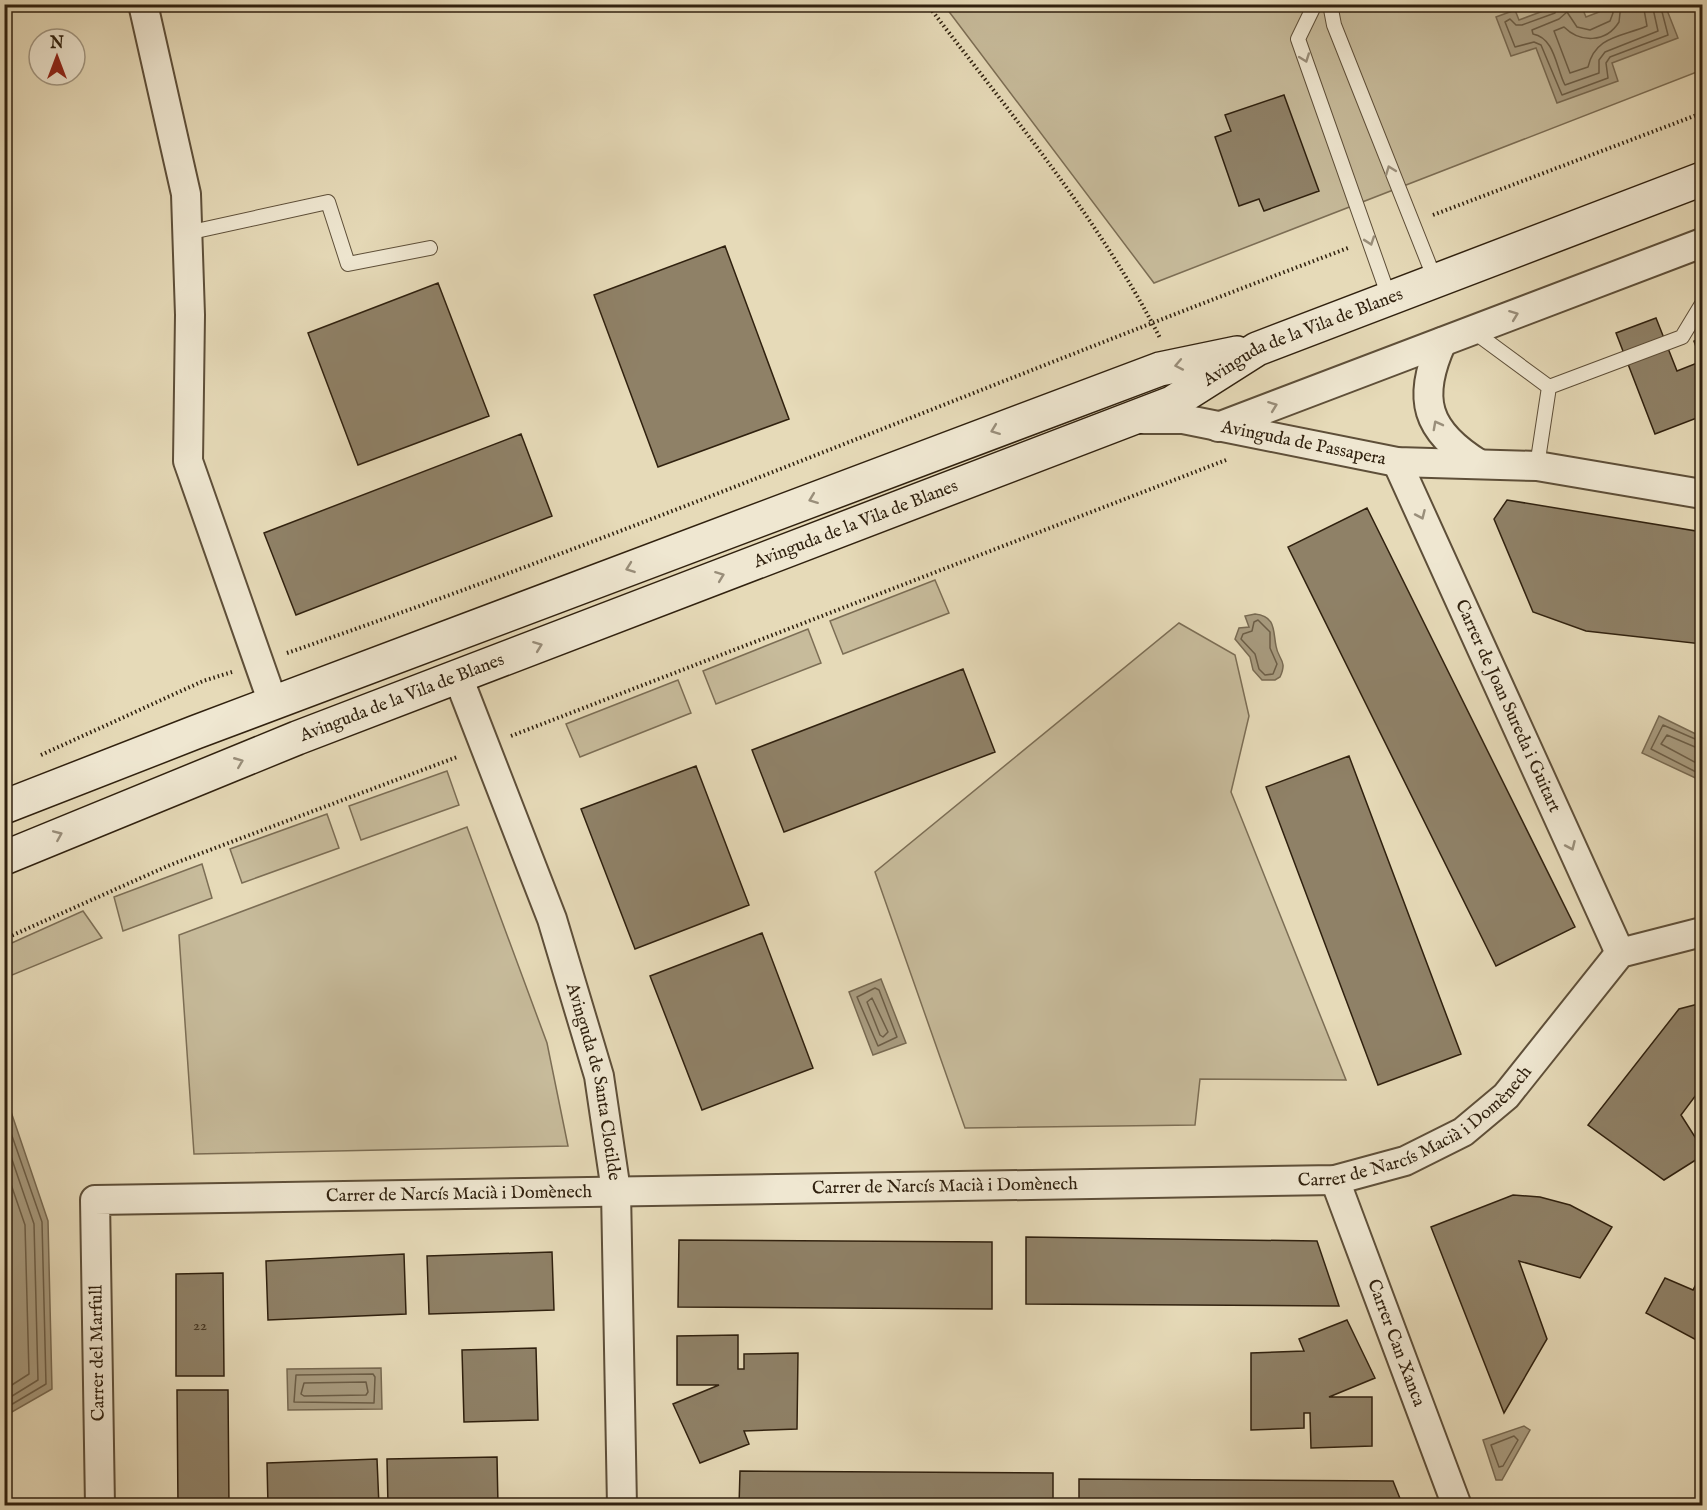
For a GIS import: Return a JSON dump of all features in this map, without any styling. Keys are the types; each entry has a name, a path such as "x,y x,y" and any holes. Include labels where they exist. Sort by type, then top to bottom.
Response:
{"main road":[{"name":"Avinguda de la Vila de Blanes","path":"4,858 297,738 1173,403 1257,349 1702,179"},
{"path":"4,807 273,703 1170,366 1257,349"}],"street":[{"path":"143,4 186,194 190,315 188,461 273,703"},
{"path":"1218,426 1702,243"},
{"path":"1442,342 1430,370 1429,408 1445,438 1479,464"},
{"name":"Avinguda de Passapera","path":"1130,419 1183,419 1397,462 1537,466 1702,494"},
{"name":"Carrer de Joan Sureda i Guitart","path":"1397,462 1620,952"},
{"name":"Avinguda de Santa Clotilde","path":"458,677 552,919 595,1065 616,1191 622,1506"},
{"path":"1620,952 1702,932"},
{"name":"Carrer de Narcís Macià i Domènech","path":"95,1200 1335,1180 1405,1161 1463,1132 1506,1096 1620,952"},
{"name":"Carrer Can Xanca","path":"1335,1180 1456,1506"},
{"name":"Carrer del Marfull","path":"95,1200 100,1506"}],"lane":[{"path":"1315,4 1298,39 1390,300"},
{"path":"1330,4 1334,25 1436,282"},
{"path":"187,233 328,202 348,264 430,248"},
{"path":"1549,387 1682,337 1702,304"},
{"path":"1473,331 1549,387"},
{"path":"1537,466 1549,387"}],"path":[{"path":"927,4 1064,185 1120,266 1164,345 1170,366"},
{"path":"1412,223 1702,113"},
{"path":"36,757 203,681 259,663 647,521 1370,240"},
{"path":"4,939 170,865 485,747 1280,439"}],"shaded area":[{"path":"944,5 1702,5 1702,70 1154,283"},
{"path":"935,580 949,613 843,654 830,621"},
{"path":"1179,623 1235,655 1249,716 1231,792 1346,1080 1200,1079 1195,1125 965,1128 875,872"},
{"path":"808,629 821,663 716,704 703,671"},
{"path":"678,680 691,713 580,757 566,724"},
{"path":"447,771 459,805 361,840 349,806"},
{"path":"327,814 339,848 242,883 230,849"},
{"path":"467,827 547,1043 568,1146 194,1154 179,935"},
{"path":"202,864 212,898 123,931 114,897"},
{"path":"83,911 102,938 5,978 5,946"}],"water":[{"path":"1559,5 1581,5 1586,17 1599,12 1597,5 1665,5 1678,38 1612,63 1618,81 1557,103 1536,48 1511,56 1496,17 1515,10 1519,20"},
{"path":"1255,614 1267,618 1272,625 1283,667 1280,677 1275,680 1262,680 1253,670 1250,657 1235,639 1239,628 1249,627 1245,616"},
{"path":"1659,716 1702,737 1702,781 1642,753"},
{"path":"881,979 906,1043 873,1055 849,992"},
{"path":"5,1094 48,1221 52,1389 5,1416"},
{"path":"381,1368 382,1409 288,1410 287,1369"},
{"path":"1524,1426 1530,1430 1502,1480 1496,1480 1483,1440"}],"building":[{"path":"1284,95 1319,191 1264,211 1259,199 1239,206 1215,137 1231,131 1225,115"},
{"path":"725,246 789,419 658,467 594,295"},
{"path":"438,283 489,416 358,465 308,333"},
{"path":"1656,318 1677,371 1702,361 1702,416 1655,434 1616,333"},
{"path":"1702,337 1702,363 1694,341"},
{"path":"521,434 552,516 296,615 264,533"},
{"path":"1507,500 1702,532 1702,644 1586,631 1533,612 1494,519"},
{"path":"1367,508 1575,927 1496,966 1288,547"},
{"path":"963,669 995,752 784,832 752,750"},
{"path":"1349,756 1461,1054 1378,1085 1266,787"},
{"path":"696,766 749,905 635,949 581,809"},
{"path":"762,933 813,1068 702,1110 650,976"},
{"path":"1702,1003 1702,1087 1681,1115 1702,1148 1702,1156 1664,1180 1588,1125 1679,1009"},
{"path":"1513,1195 1540,1197 1570,1205 1612,1227 1580,1278 1519,1261 1547,1339 1504,1413 1431,1227"},
{"path":"1026,1237 1317,1241 1339,1306 1026,1304"},
{"path":"679,1240 992,1242 992,1309 678,1307"},
{"path":"552,1252 554,1310 429,1314 427,1256"},
{"path":"404,1254 406,1314 268,1320 266,1261"},
{"path":"223,1273 224,1376 176,1376 176,1274"},
{"path":"1702,1273 1702,1343 1646,1313 1665,1278 1693,1290"},
{"path":"1347,1320 1375,1378 1329,1397 1372,1397 1372,1446 1311,1448 1310,1413 1304,1413 1304,1428 1251,1430 1251,1353 1304,1351 1299,1339"},
{"path":"738,1335 738,1369 744,1369 744,1354 798,1353 797,1429 744,1431 749,1444 700,1463 673,1404 719,1385 677,1385 677,1336"},
{"path":"536,1348 538,1420 464,1422 462,1350"},
{"path":"177,1390 228,1390 229,1506 178,1506"},
{"path":"497,1457 498,1506 388,1506 387,1459"},
{"path":"377,1459 379,1506 268,1506 267,1463"},
{"path":"740,1471 1053,1473 1053,1506 739,1506"},
{"path":"1079,1479 1393,1481 1403,1506 1079,1506"}]}
